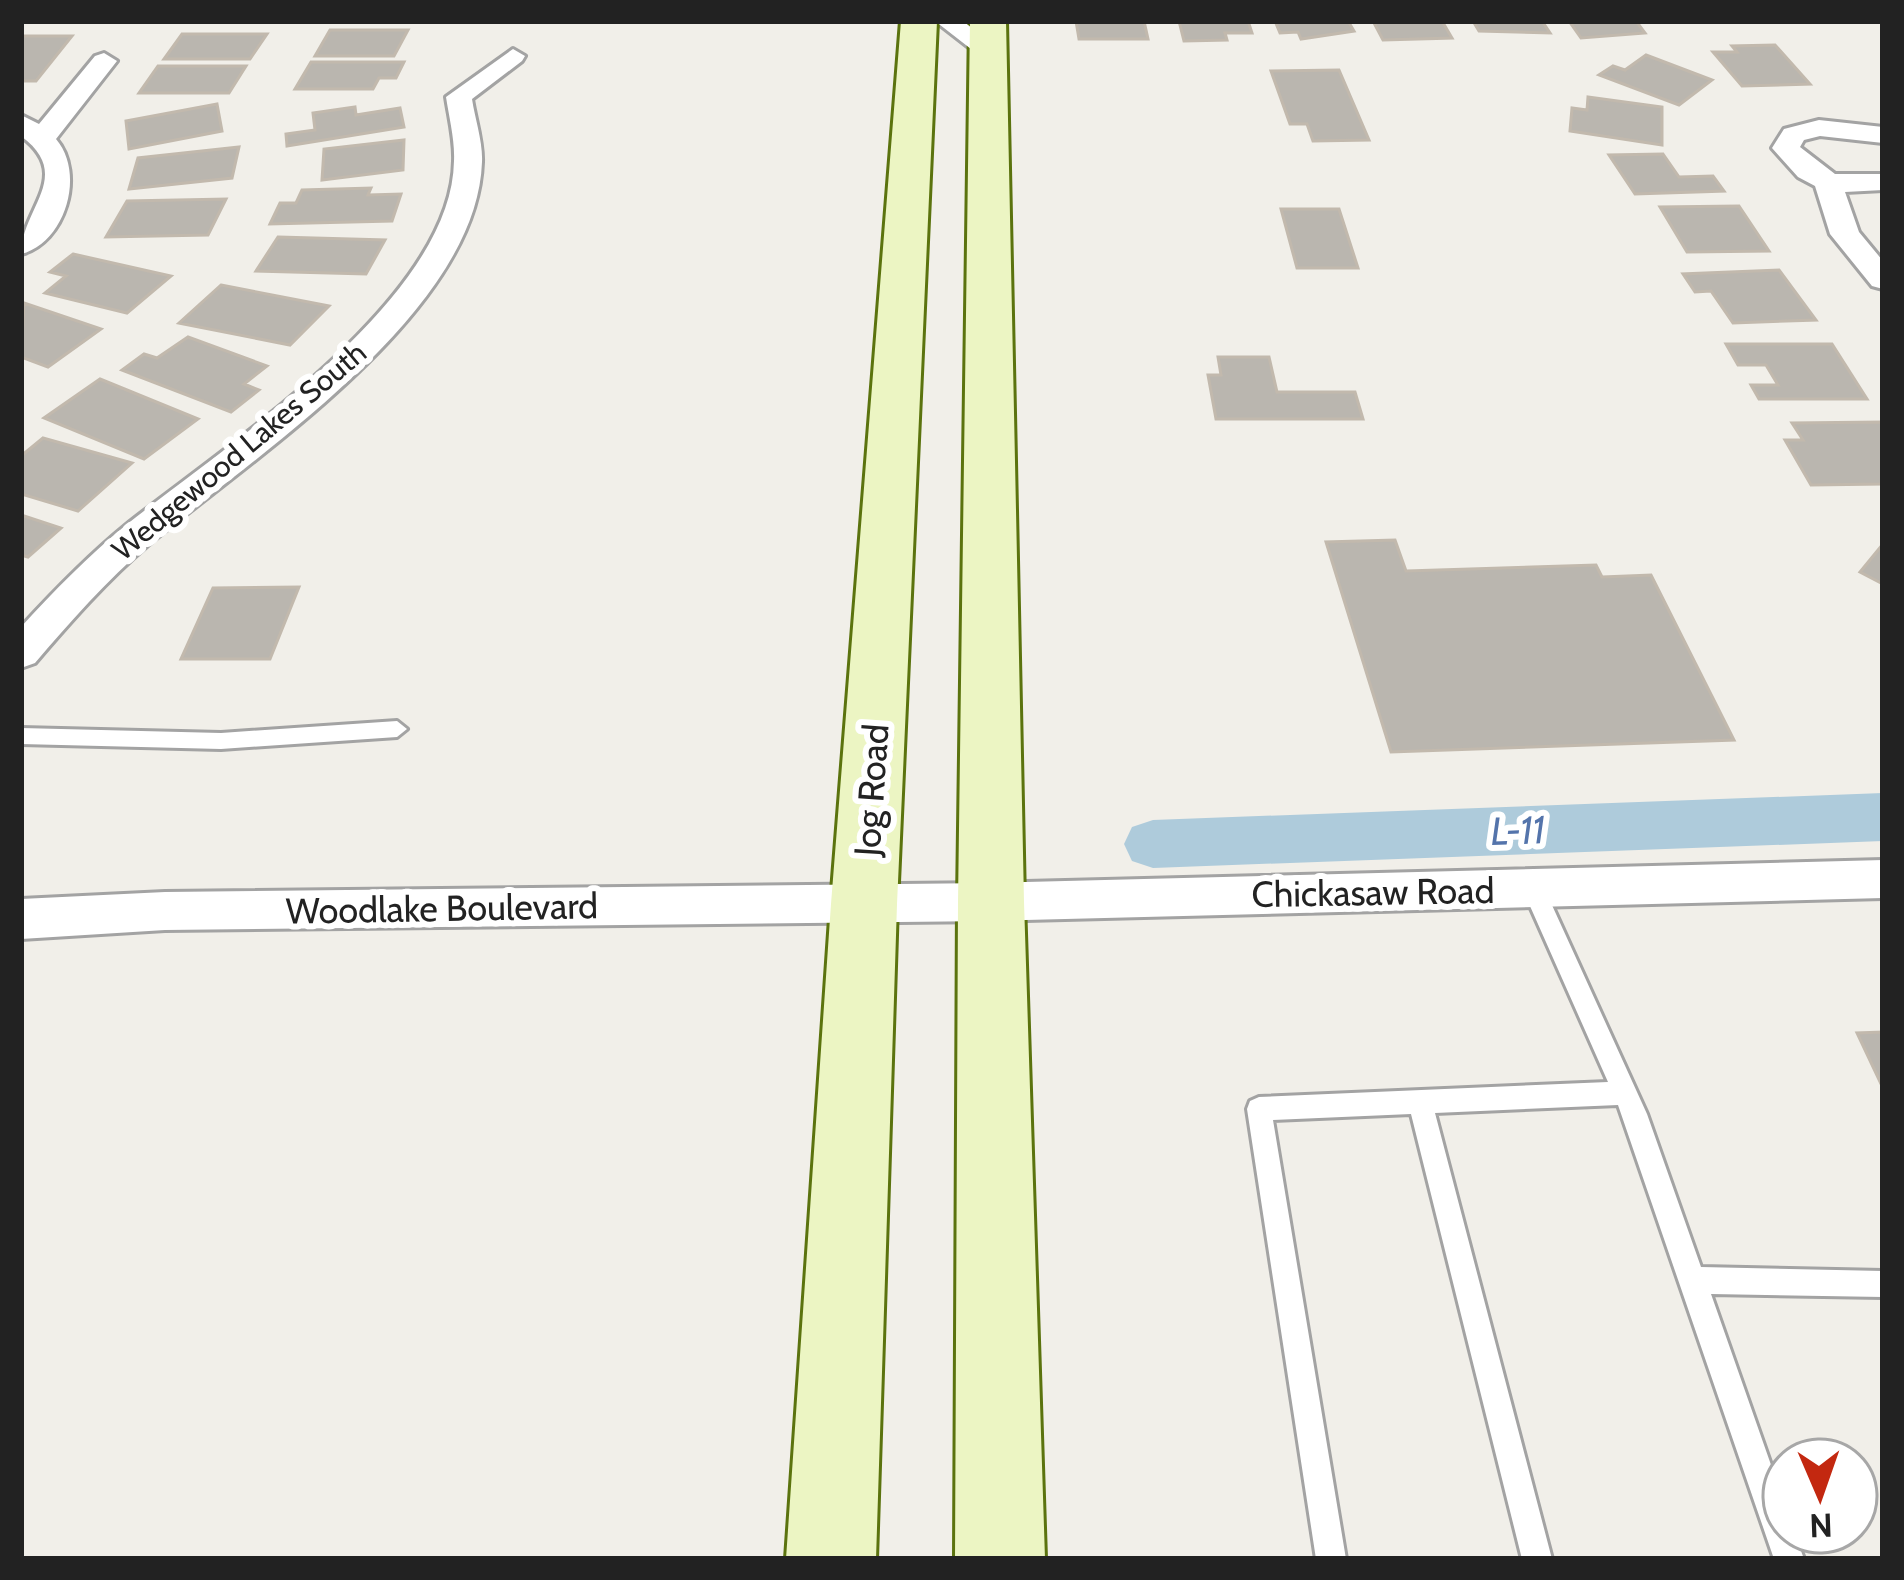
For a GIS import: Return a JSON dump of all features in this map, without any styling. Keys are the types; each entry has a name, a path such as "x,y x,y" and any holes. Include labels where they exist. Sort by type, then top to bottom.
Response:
{"main road":[{"name":"Jog Road","path":"831,1559 864,904 919,21"},
{"path":"975,31 1000,1559"}],"street":[{"name":"Wedgewood Lakes South","path":"21,653 71,596 132,539 331,378 401,307 436,256 458,209 468,165 459,97 513,56"},
{"path":"21,245 55,202 61,176 55,152 32,130 104,61"},
{"path":"1883,135 1819,128 1793,135 1786,148 1829,186 1846,234 1883,280"},
{"path":"1829,186 1883,182"},
{"name":"Chickasaw Road","path":"864,904 1883,879"},
{"name":"Woodlake Boulevard","path":"21,919 165,911 864,904"}],"lane":[{"path":"21,736 221,741 397,729"},
{"path":"1532,888 1626,1093 1789,1559"},
{"path":"1330,1559 1259,1109 1626,1093"},
{"path":"1420,1102 1537,1559"},
{"path":"1693,1280 1883,1284"}],"building":[{"path":"1076,21 1144,21 1148,39 1079,39"},
{"path":"1179,21 1248,21 1252,33 1225,33 1227,40 1184,41"},
{"path":"1275,21 1348,21 1354,31 1301,39 1298,32 1280,33"},
{"path":"1373,21 1442,21 1452,38 1383,40"},
{"path":"1473,21 1542,21 1550,33 1479,31"},
{"path":"1569,21 1636,21 1645,33 1581,38"},
{"path":"330,30 408,30 394,56 315,56"},
{"path":"182,34 267,34 250,59 164,59"},
{"path":"21,36 72,36 36,81 21,81"},
{"path":"1775,45 1810,84 1742,86 1713,52 1737,52 1732,46"},
{"path":"1646,55 1712,80 1679,105 1599,75 1613,66 1625,70"},
{"path":"311,62 404,62 396,78 379,78 373,89 295,89"},
{"path":"158,66 246,66 229,93 139,93"},
{"path":"1339,70 1369,140 1313,141 1307,124 1290,124 1271,71"},
{"path":"1588,97 1662,107 1662,145 1570,131 1572,108 1587,110"},
{"path":"217,104 222,131 129,149 126,121"},
{"path":"355,107 356,115 400,108 404,127 287,146 286,134 315,130 313,113"},
{"path":"404,140 403,170 322,180 324,149"},
{"path":"239,147 232,178 129,189 138,158"},
{"path":"1663,154 1679,177 1713,176 1724,191 1635,194 1609,155"},
{"path":"371,188 368,195 401,194 392,221 270,224 280,203 296,203 302,190"},
{"path":"226,199 208,235 106,237 127,201"},
{"path":"1739,206 1769,251 1687,252 1660,207"},
{"path":"1281,209 1339,209 1358,268 1297,268"},
{"path":"278,237 385,240 366,274 256,271"},
{"path":"73,254 171,276 127,313 45,293 66,276 50,272"},
{"path":"1779,270 1816,320 1733,323 1711,291 1695,292 1683,274"},
{"path":"221,285 329,306 290,345 179,323"},
{"path":"24,303 101,329 48,367 21,357"},
{"path":"188,337 267,366 244,384 259,390 231,412 122,370 144,354 157,358"},
{"path":"1726,344 1832,344 1867,399 1759,399 1751,385 1778,385 1766,365 1738,365"},
{"path":"1218,357 1269,357 1277,392 1355,392 1363,419 1216,419 1208,375 1221,375"},
{"path":"100,379 198,419 144,459 44,418"},
{"path":"1883,422 1883,484 1811,485 1785,440 1803,440 1792,423"},
{"path":"43,438 132,463 78,511 21,494 21,456"},
{"path":"21,515 61,528 28,557 21,555"},
{"path":"1395,540 1406,571 1596,565 1602,577 1651,575 1734,740 1391,752 1326,542"},
{"path":"1883,544 1883,584 1860,572"},
{"path":"299,587 270,659 181,659 213,588"},
{"path":"1883,1032 1883,1088 1857,1033"}],"waterway":[{"name":"L-11","path":"1153,844 1883,817"}]}
